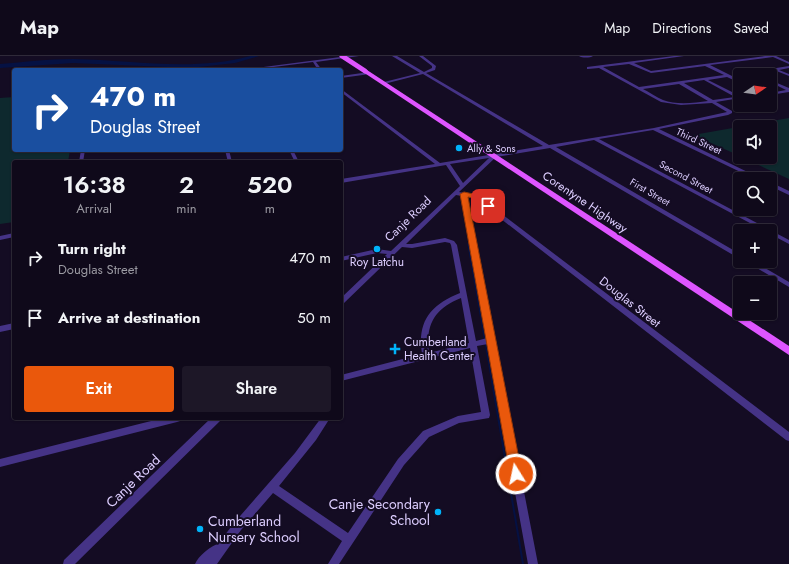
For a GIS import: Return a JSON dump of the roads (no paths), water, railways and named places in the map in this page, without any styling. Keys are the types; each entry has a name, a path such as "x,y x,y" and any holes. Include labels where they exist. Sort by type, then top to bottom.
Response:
{"main road":[{"name":"Corentyne Highway","path":"342,57 385,83 789,351"}],"street":[{"path":"258,68 357,56"},
{"name":"First Street","path":"394,56 733,253"},
{"path":"385,83 424,74 434,69 434,66 421,56"},
{"path":"581,56 591,56"},
{"path":"588,68 682,56"},
{"path":"630,63 651,72 773,56 789,63"},
{"path":"314,61 319,68"},
{"path":"706,65 733,79"},
{"path":"777,68 789,66"},
{"path":"600,67 670,103 683,105 733,98"},
{"path":"777,70 789,76"},
{"path":"343,76 366,72"},
{"path":"639,88 727,76"},
{"path":"703,79 733,94"},
{"path":"343,181 654,129 728,114 730,112 679,82"},
{"path":"777,84 789,90"},
{"path":"777,93 789,90"},
{"path":"343,92 439,165"},
{"name":"Third Street","path":"654,129 744,172"},
{"name":"Second Street","path":"595,139 756,224"},
{"name":"Canje Road","path":"343,300 494,156"},
{"path":"447,163 462,185"},
{"path":"777,187 789,193"},
{"name":"Douglas Street","path":"454,193 476,197 789,437"},
{"path":"464,194 533,564"},
{"path":"0,238 12,235"},
{"name":"Second Street","path":"777,235 789,242"},
{"path":"333,564 401,462 426,434 458,420 486,415 474,344 452,242 445,240 412,246 400,245"},
{"path":"343,259 376,251 391,253"},
{"path":"760,268 789,285"},
{"path":"426,355 423,343 424,328 439,307 447,301 463,294"},
{"path":"0,329 12,326"},
{"path":"343,377 426,355 491,340"},
{"path":"0,463 169,420"},
{"name":"Canje Road","path":"68,564 215,420"},
{"path":"211,564 223,545 273,488 324,420"},
{"path":"273,488 349,540"},
{"path":"200,564 223,545"}],"waterway":[{"path":"0,66 73,61 190,66 235,62 256,56"},
{"path":"468,244 492,382"},
{"path":"492,381 523,564"}],"place":[{"name":"Ally & Sons","path":"459,148"},
{"name":"Roy Latchu","path":"377,249"},
{"name":"Cumberland Health Center","path":"395,349"},
{"name":"Canje Secondary School","path":"438,512"},
{"name":"Cumberland Nursery School","path":"200,529"}]}
